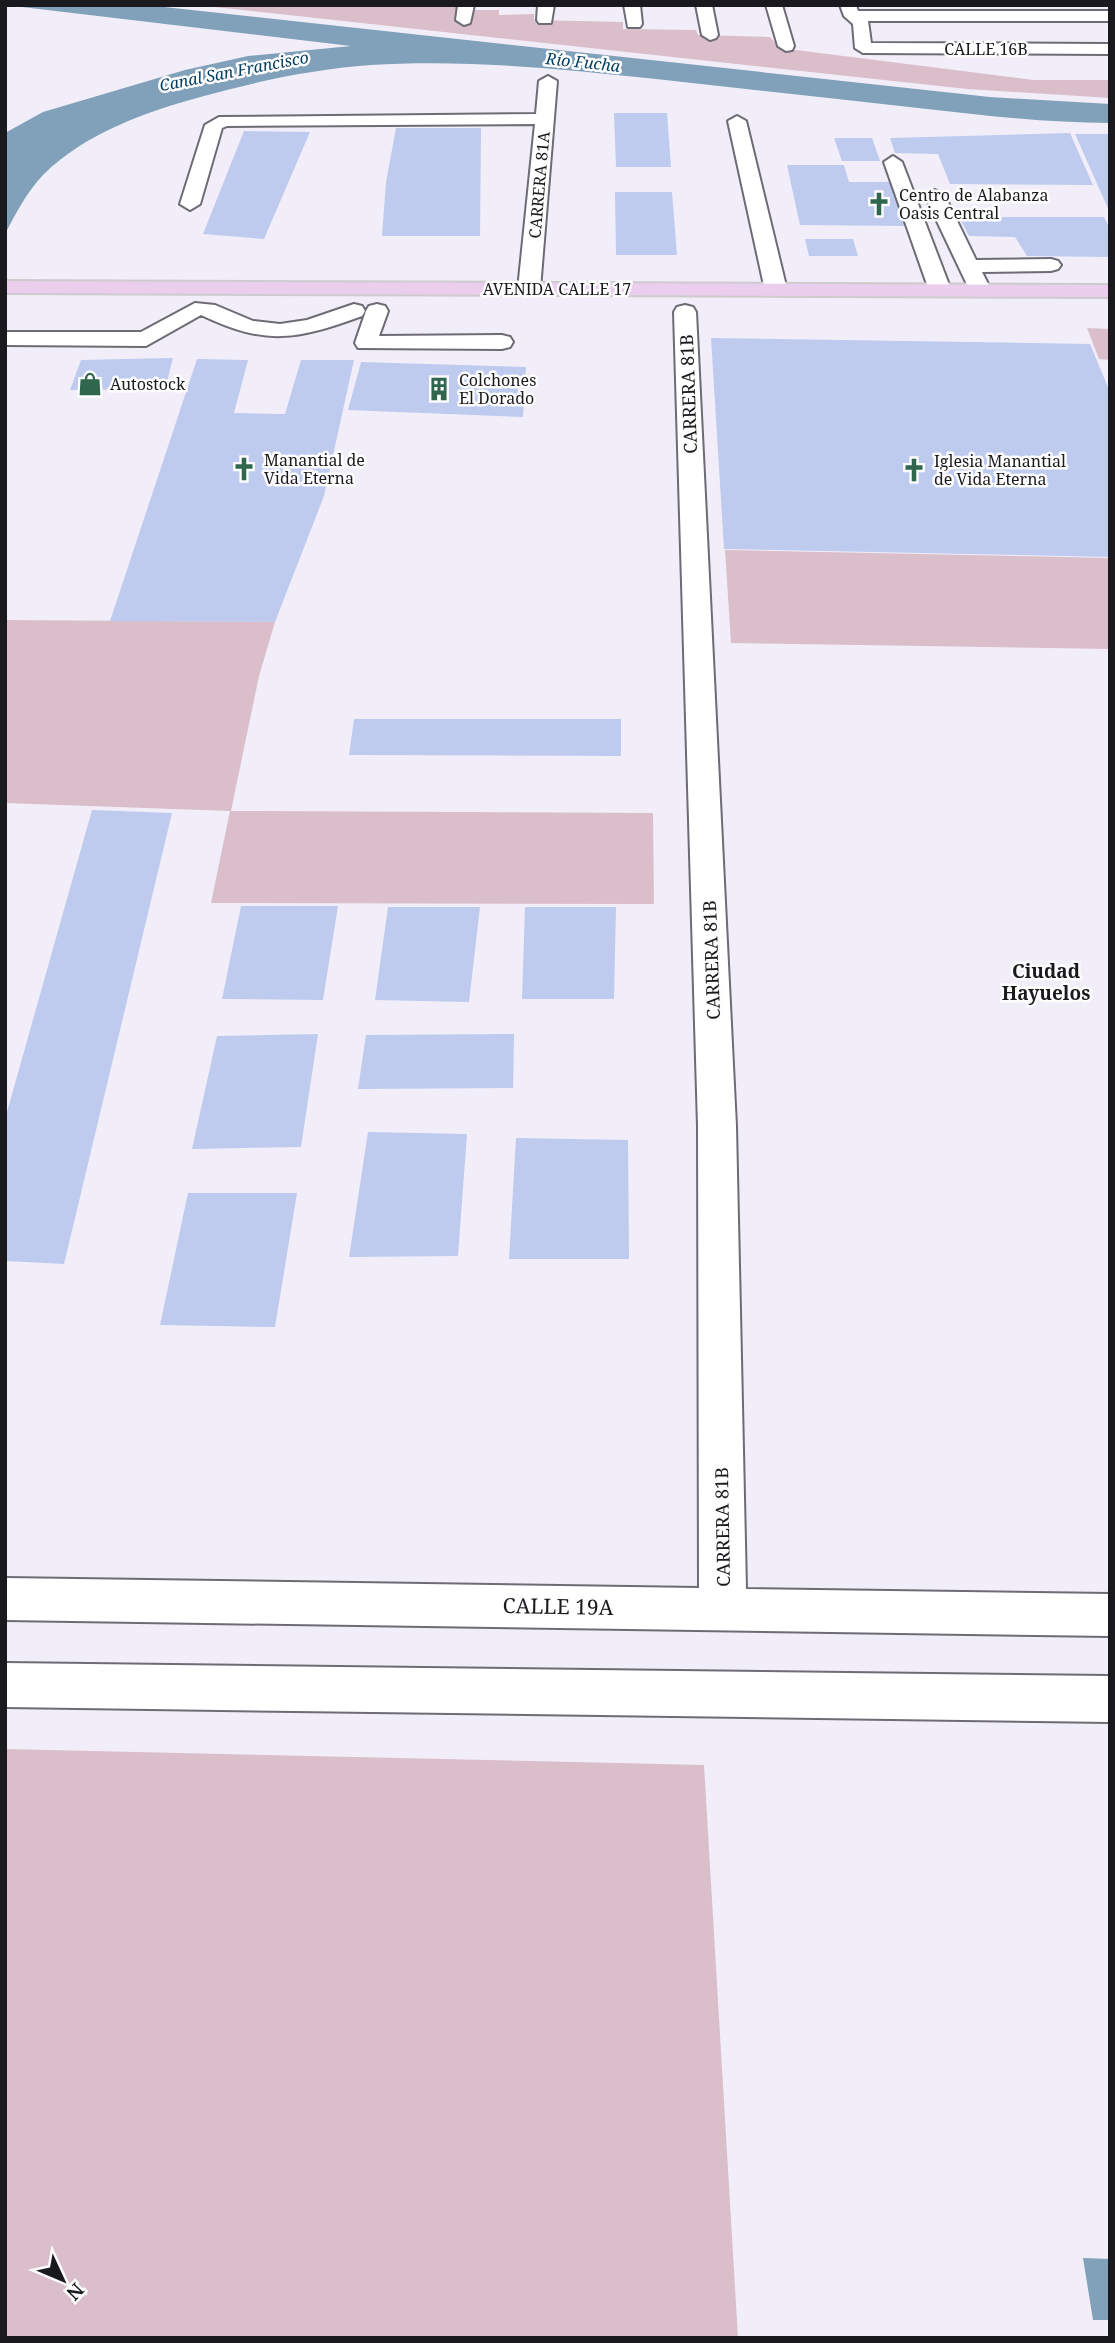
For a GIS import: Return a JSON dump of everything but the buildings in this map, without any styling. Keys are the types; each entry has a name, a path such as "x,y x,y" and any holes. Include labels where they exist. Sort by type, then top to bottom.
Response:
{"main road":[{"name":"AVENIDA CALLE 17","path":"6,287 1110,291"},
{"path":"154,310 403,311"}],"street":[{"path":"632,5 634,24"},
{"path":"704,5 710,35"},
{"path":"774,5 786,46"},
{"path":"850,11 1110,16"},
{"name":"CALLE 16B","path":"850,11 861,22 863,48 1110,49"},
{"path":"987,49 996,66"},
{"path":"1079,49 1094,67"},
{"name":"CARRERA 81A","path":"530,289 548,81"},
{"path":"190,204 214,125 225,121 545,119"},
{"path":"737,121 776,290"},
{"path":"893,162 940,290"},
{"path":"935,196 980,290"},
{"path":"968,266 1051,265"},
{"path":"9,333 146,339 201,310 272,340 309,348"},
{"path":"236,347 272,340 309,326 366,311 366,344 503,342"},
{"name":"CARRERA 81B","path":"683,312 717,1126 723,1609"},
{"name":"CALLE 19A","path":"5,1599 1110,1615"},
{"path":"5,1685 1110,1699"}],"shaded area":[{"path":"196,5 456,5 457,10 499,10 499,15 534,14 534,20 623,22 623,29 696,30 698,35 770,37 780,48 1034,80 1110,80 1110,98 967,89"},
{"path":"1087,328 1110,329 1110,360 1099,359"},
{"path":"725,550 1110,558 1110,649 731,643"},
{"path":"5,620 275,622 259,676 231,811 653,813 654,904 211,903 230,811 5,803"},
{"path":"5,1749 704,1765 738,2338 5,2338"}],"water":[{"path":"5,5 146,5 990,97 1110,104 1110,123 990,116 656,79 478,64 407,63 329,69 287,76 183,102 118,125 78,147 43,175 5,234 5,133 43,112 185,70 248,56 351,46"},
{"path":"1083,2258 1110,2259 1110,2320 1093,2320"}],"place":[{"name":"Centro de Alabanza Oasis Central","path":"879,204"},
{"name":"Autostock","path":"90,384"},
{"name":"Colchones El Dorado","path":"439,389"},
{"name":"Manantial de Vida Eterna","path":"244,469"},
{"name":"Iglesia Manantial de Vida Eterna","path":"914,470"}],"district":[{"name":"Ciudad Hayuelos","path":"1046,982"}],"water label":[{"name":"Río Fucha","path":"583,62"},
{"name":"Canal San Francisco","path":"234,71"}]}
